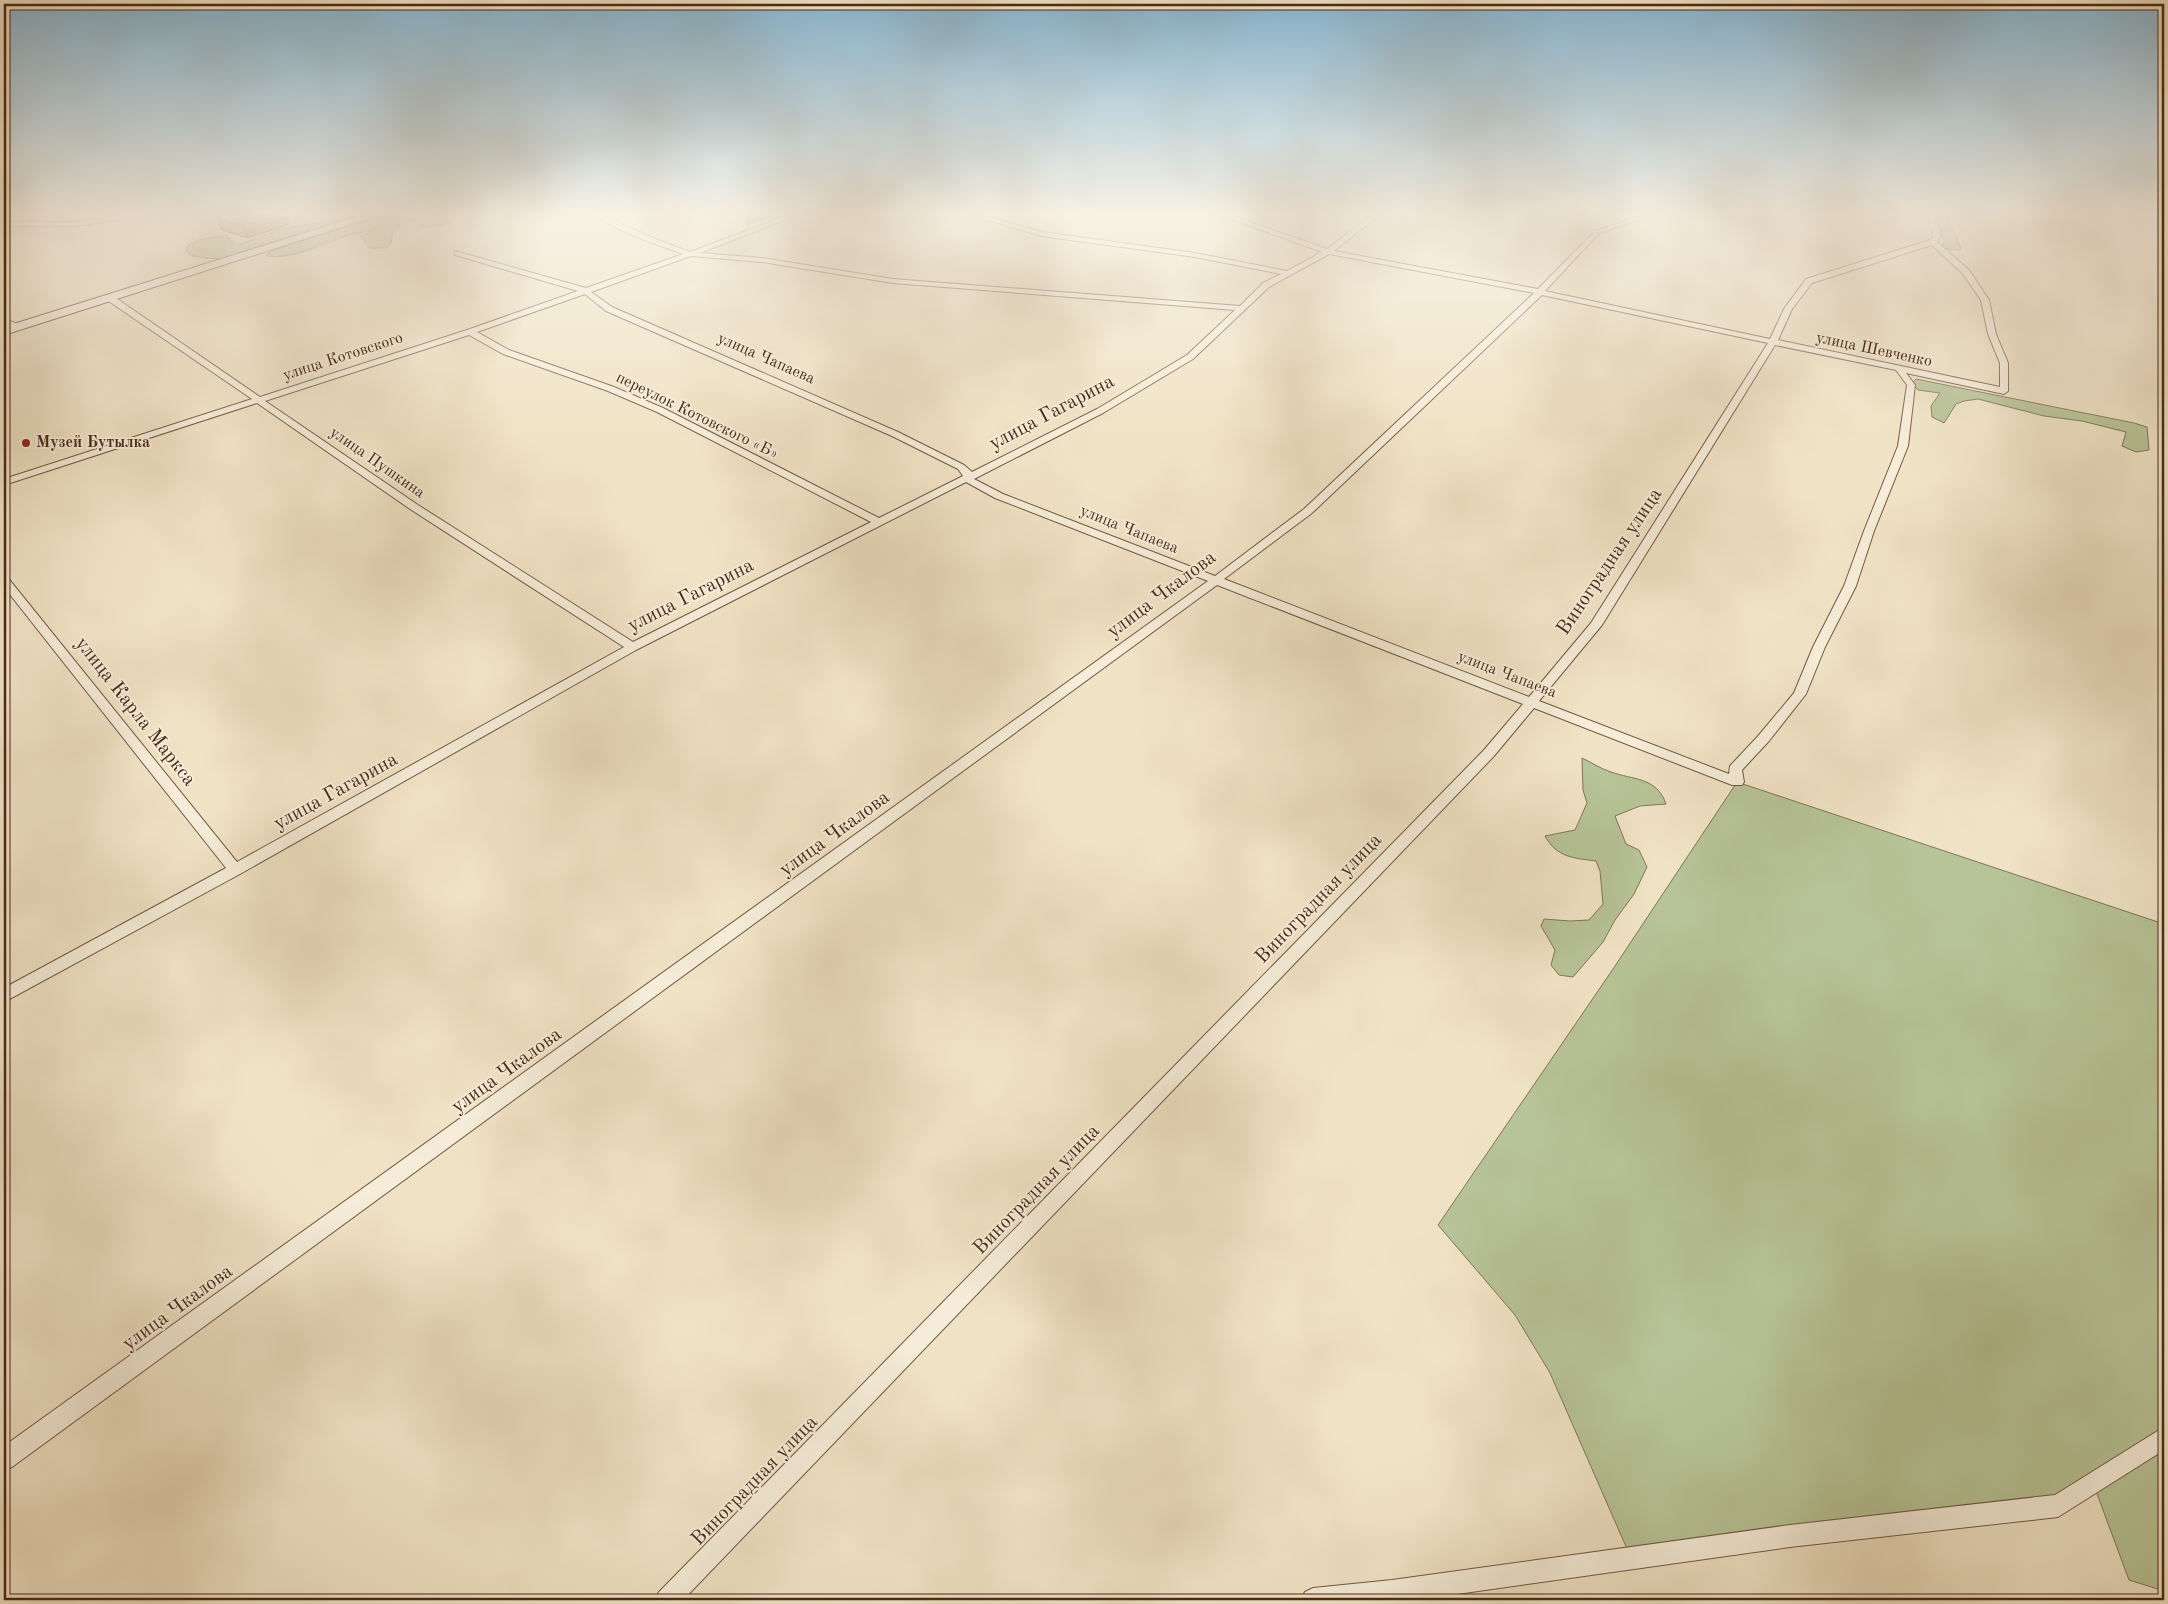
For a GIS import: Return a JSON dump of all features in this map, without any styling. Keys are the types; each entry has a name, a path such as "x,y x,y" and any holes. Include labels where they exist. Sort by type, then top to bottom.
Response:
{"street":[{"path":"4,331 145,287"},
{"path":"574,287 588,291"},
{"name":"улица Котовского","path":"4,482 470,332 599,287"},
{"path":"987,287 1240,308"},
{"name":"улица Гагарина","path":"4,996 234,870 632,647 1100,411 1190,356 1214,336 1240,308 1264,287"},
{"name":"улица Шевченко","path":"1513,287 2004,391 2004,363 1992,334 1985,300 1976,287"},
{"name":"улица Чкалова","path":"4,1459 652,991 1215,581 1308,511 1545,287"},
{"name":"Виноградная улица","path":"667,1600 1489,753 1596,625 1772,342 1788,309 1805,287"},
{"name":"улица Чапаева","path":"588,291 588,295 609,309 895,434 961,467 975,484 999,496 1737,782 1735,769 1764,738 1800,694 1818,646 1850,586 1869,531 1903,446 1911,385 1899,369"},
{"name":"улица Пушкина","path":"110,298 414,507 632,647"},
{"path":"4,320 16,327"},
{"name":"переулок Котовского «Б»","path":"470,332 506,352 611,389 660,410 880,523"},
{"name":"улица Карла Маркса","path":"4,580 234,870"},
{"path":"1313,1600 1402,1591 1790,1536 2058,1506 2164,1438"}],"green space":[{"path":"1916,379 2134,423 2147,427 2149,450 2136,452 2122,446 2126,432 2082,421 2044,416 1978,399 1956,404 1944,423 1932,417 1931,406 1940,393 1918,390 1912,383"},
{"path":"1582,758 1607,771 1650,784 1662,795 1666,804 1640,806 1615,816 1626,844 1639,850 1647,867 1634,894 1615,920 1603,942 1573,977 1559,975 1551,965 1555,950 1541,926 1544,919 1589,920 1603,904 1600,871 1596,861 1567,856 1555,849 1545,836 1575,830 1587,803 1583,790"},
{"path":"1737,782 2164,924 2164,1591 2129,1580 2093,1483 2058,1506 1631,1558 1550,1373 1515,1315 1438,1225 1613,969"}],"place":[{"name":"Музей Бутылка","path":"26,443"}]}
